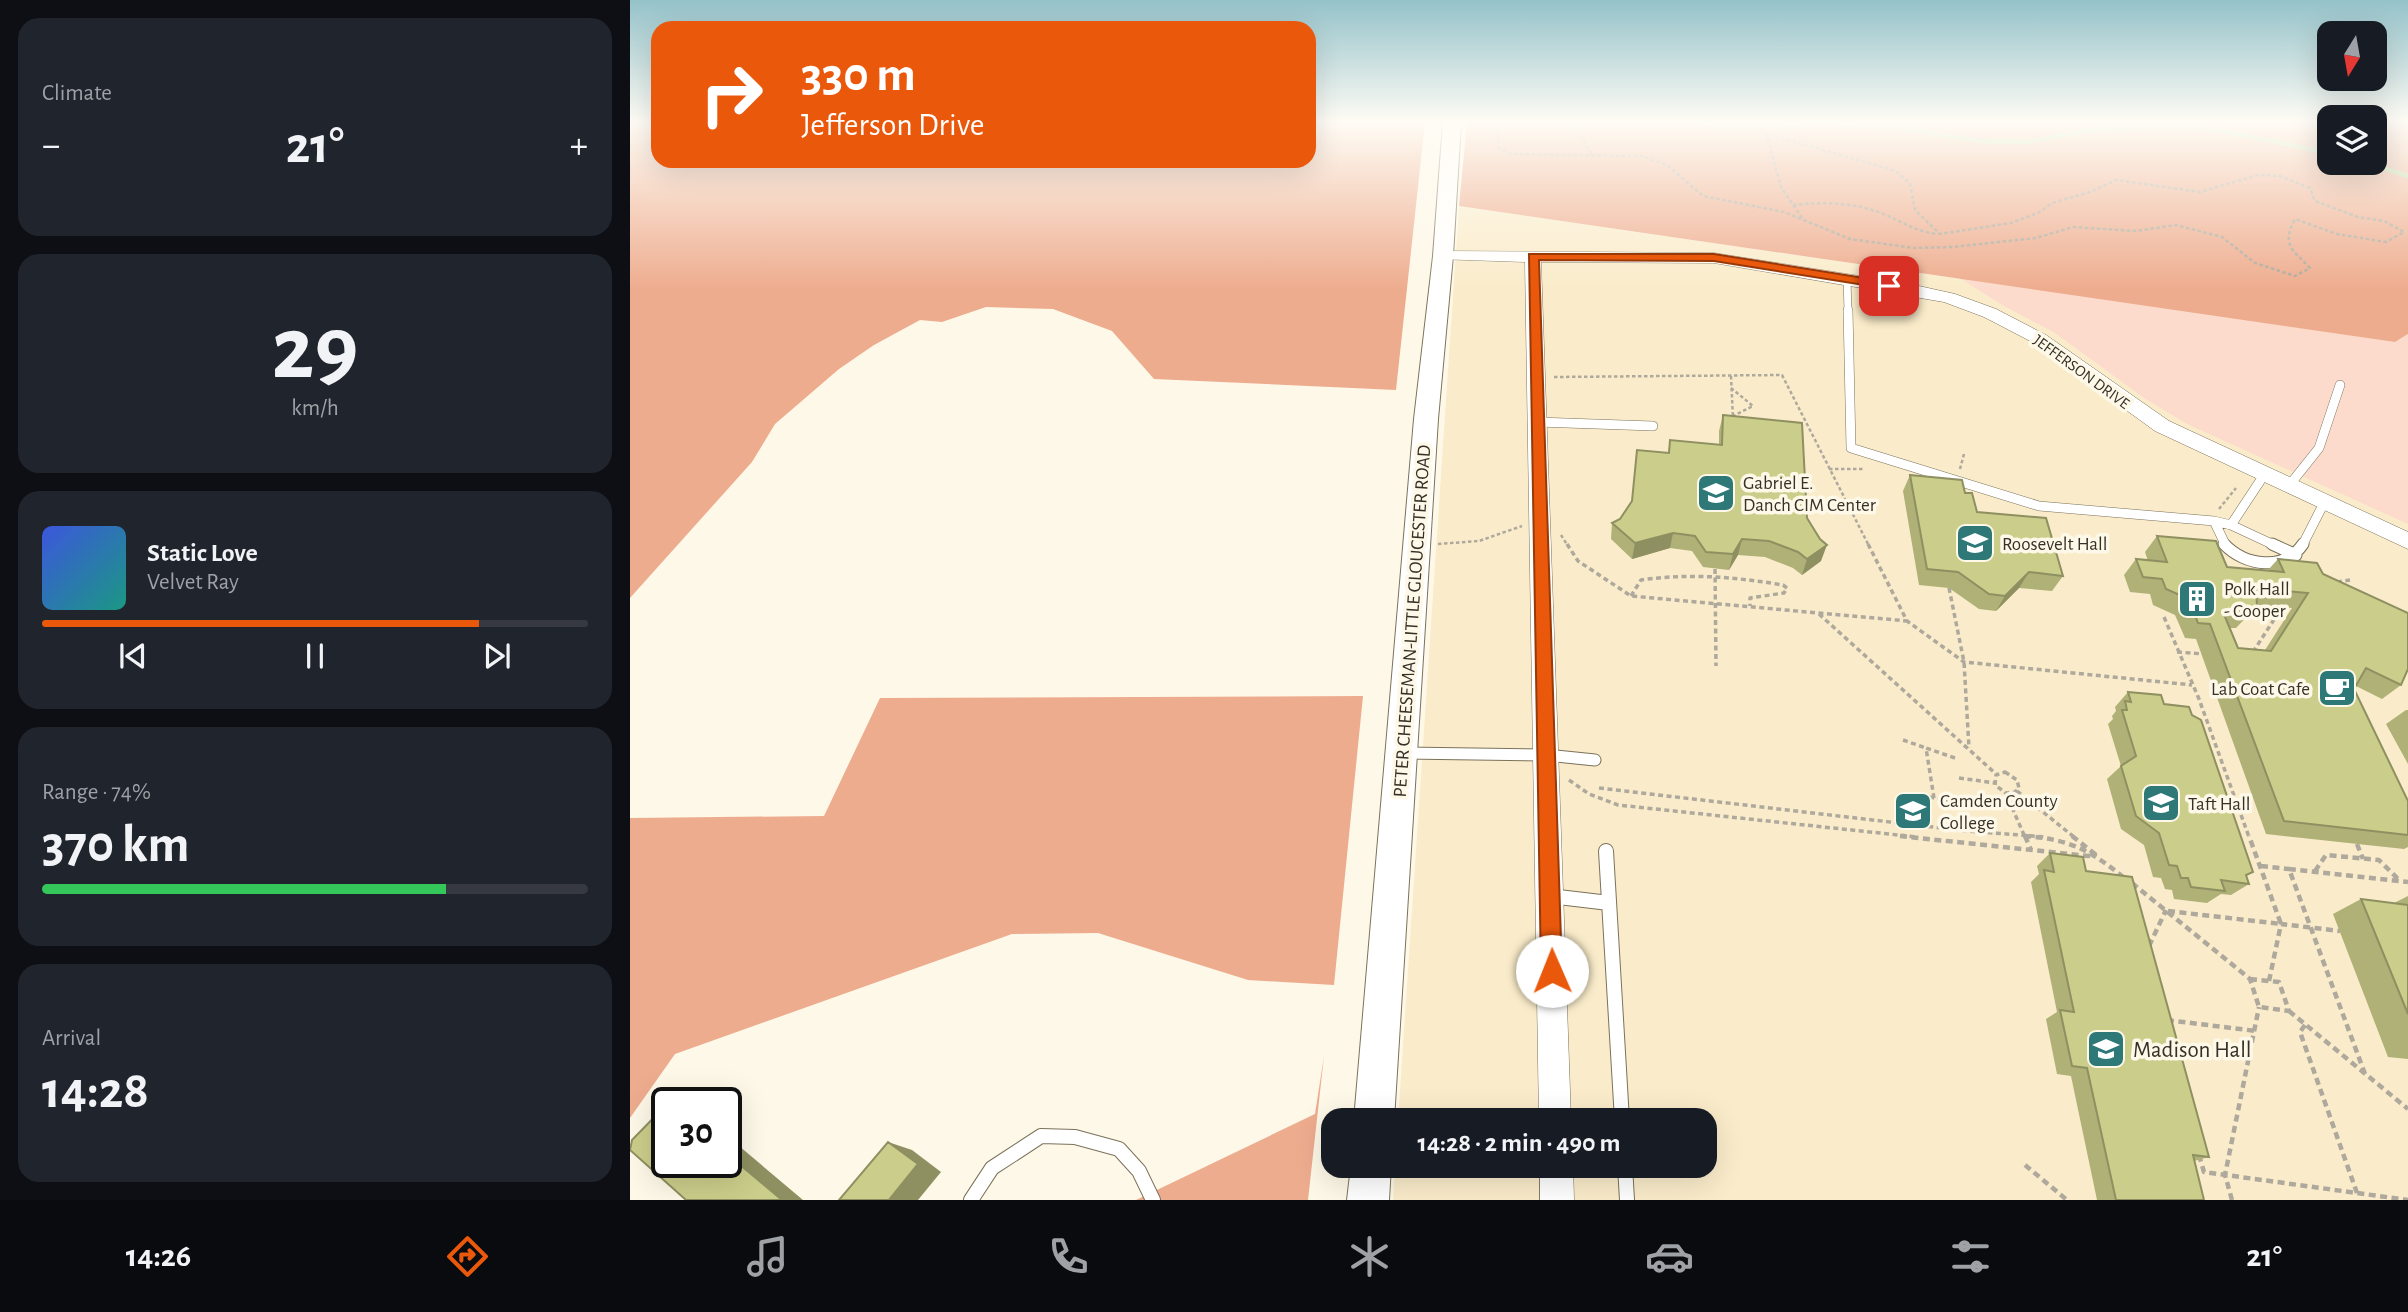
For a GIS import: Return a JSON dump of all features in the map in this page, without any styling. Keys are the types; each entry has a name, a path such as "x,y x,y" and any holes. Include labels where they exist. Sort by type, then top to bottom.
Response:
{"street":[{"name":"PETER CHEESEMAN-LITTLE GLOUCESTER ROAD","path":"1375,1108 1429,391 1448,178"},
{"name":"JEFFERSON DRIVE","path":"1443,256 1714,258 1929,293 2008,322 2069,358 2106,388 2162,426 2408,541"},
{"path":"1533,256 1555,1108"},
{"path":"1368,1200 1370,1178"},
{"path":"1556,1178 1557,1200"}],"lane":[{"path":"1847,279 1851,448 2039,506 2196,519 2231,525 2296,555"},
{"path":"2288,487 2300,469 2317,453 2326,430 2332,400 2340,385"},
{"path":"1537,422 1653,426"},
{"path":"2231,525 2257,472"},
{"path":"2214,521 2225,544 2248,559 2272,562 2296,555 2324,503"},
{"path":"1401,753 1546,755 1595,760"},
{"path":"1606,851 1621,1108"},
{"path":"1550,896 1609,903"},
{"path":"971,1200 992,1168 1041,1136 1075,1137 1119,1149 1139,1171 1153,1200"},
{"path":"1626,1178 1627,1200"}],"path":[{"path":"1682,178 1703,196 1784,212 1850,239 1914,247 1952,247 2036,238 2073,227 2136,231 2176,225 2222,237 2255,263 2295,276 2310,268 2290,246 2287,234 2295,219 2337,234 2386,242 2406,232"},
{"path":"1778,178 1781,187 1803,220"},
{"path":"1904,178 1910,184 1915,211 1940,234"},
{"path":"1793,205 1828,202 1857,204 1885,214 1910,230 1940,234 2011,223 2038,213 2052,203 2090,192 2116,180 2200,192 2248,178"},
{"path":"2285,178 2310,188 2315,201 2358,217 2384,221 2406,232"},
{"path":"1535,376 1782,376 1907,621 1964,662 2192,685"},
{"path":"1731,376 1733,425"},
{"path":"1731,388 1753,406 1733,416"},
{"path":"1829,469 1867,469"},
{"path":"2196,519 2193,507 2221,509 2257,472"},
{"path":"1434,544 1468,543 1500,535 1519,526 1555,526 1578,561 1632,596 1907,621"},
{"path":"1632,596 1641,580 1675,574 1715,572 1782,585 1787,589 1784,593 1750,598 1750,607"},
{"path":"1715,572 1716,666"},
{"path":"2326,584 2350,580"},
{"path":"1949,588 1964,662 1969,748"},
{"path":"2249,658 2275,618 2265,594"},
{"path":"1817,613 1996,774"},
{"path":"2164,617 2281,924 2269,981"},
{"path":"2177,652 2213,655"},
{"path":"1903,740 1955,758"},
{"path":"1926,748 1934,798"},
{"path":"1546,755 1564,777 1580,789 1618,805 2088,856 2095,854"},
{"path":"1996,774 2005,772 2015,777 2019,785 2017,791"},
{"path":"1995,783 1996,774"},
{"path":"1959,778 1995,783 2005,792 2031,850"},
{"path":"1599,788 2025,838 2053,838 2095,854"},
{"path":"2005,792 2017,791 2250,979 2259,1007 2225,1175 2232,1200"},
{"path":"1910,794 1947,800 1962,796"},
{"path":"2232,816 2242,817"},
{"path":"2357,844 2363,859"},
{"path":"2314,872 2326,855 2379,860 2400,881"},
{"path":"2261,866 2408,882"},
{"path":"2289,869 2365,1074"},
{"path":"2166,910 2340,931"},
{"path":"2144,956 2166,910"},
{"path":"2250,979 2278,982 2289,1011 2406,1106"},
{"path":"2259,1007 2289,1011"},
{"path":"2165,1032 2161,1019 2256,1031"},
{"path":"2305,1025 2300,1032 2357,1193"},
{"path":"2197,1147 2204,1172 2408,1199"},
{"path":"2025,1165 2067,1200"}],"shaded area":[{"path":"630,178 1419,178 1396,390 1154,379 1112,331 1053,309 986,307 942,322 920,320 874,345 839,369 775,424 752,462 630,598"},
{"path":"1462,178 2408,178 2408,334 2395,342 1459,206"},
{"name":"Camden County College","path":"1459,206 2395,342 2408,334 2408,1200 1393,1200 1394,1178 1717,1178 1717,1108 1399,1108"},
{"path":"1958,277 2395,342 2408,334 2408,524 2187,424 2144,398 2055,333 2002,305"},
{"path":"1363,696 1334,985 1248,980 1098,933 1012,934 675,1054 630,1118 630,818 824,816 880,698"},
{"path":"1324,1056 1308,1200 1136,1200 1315,1114"}],"building":[{"name":"Gabriel E. Danch CIM Center","path":"1723,415 1802,423 1807,518 1827,545 1807,559 1798,552 1769,541 1742,539 1733,554 1706,552 1695,536 1673,533 1635,543 1612,523 1620,519 1632,501 1637,450 1669,453 1670,440 1722,445"},
{"name":"Roosevelt Hall","path":"1910,475 1962,480 1965,493 1972,493 1977,512 2046,518 2063,576 2029,572 2005,596 1989,594 1958,572 1927,569"},
{"path":"2157,536 2216,541 2227,567 2284,572 2278,559 2317,563 2323,574 2408,613 2408,669 2401,685 2366,668 2354,689 2408,801 2408,835 2284,821 2210,624 2198,623 2189,599 2166,589 2162,579 2143,577 2136,559 2167,562","holes":["2256,588 2308,593 2271,651 2238,648 2223,612 2250,613 2257,606"]},
{"name":"Taft Hall","path":"2128,692 2161,695 2164,704 2189,707 2192,715 2201,720 2253,872 2246,875 2249,884 2221,880 2225,891 2191,887 2188,878 2181,878 2177,866 2169,865 2159,833 2136,816 2121,766 2136,756 2122,710 2127,710 2125,701 2131,702"},
{"name":"Madison Hall","path":"2050,853 2083,857 2086,871 2132,877 2209,1157 2193,1155 2204,1200 2116,1200 2087,1068 2072,1066 2060,1010 2074,1012 2044,870 2054,872"},
{"path":"2361,899 2408,905 2408,1014"},
{"path":"651,1120 651,1169 630,1150 632,1140"},
{"path":"888,1142 918,1164 889,1200 839,1200"},
{"path":"742,1166 782,1200 686,1200 661,1178 742,1178"}],"place":[{"name":"Gabriel E. Danch CIM Center","path":"1716,493"},
{"name":"Roosevelt Hall","path":"1975,543"},
{"name":"Polk Hall - Cooper","path":"2197,599"},
{"name":"Lab Coat Cafe","path":"2337,688"},
{"name":"Taft Hall","path":"2161,803"},
{"name":"Camden County College","path":"1913,811"},
{"name":"Madison Hall","path":"2106,1049"}],"route":[{"path":"1552,971 1533,256 1714,258 1889,286"}]}
